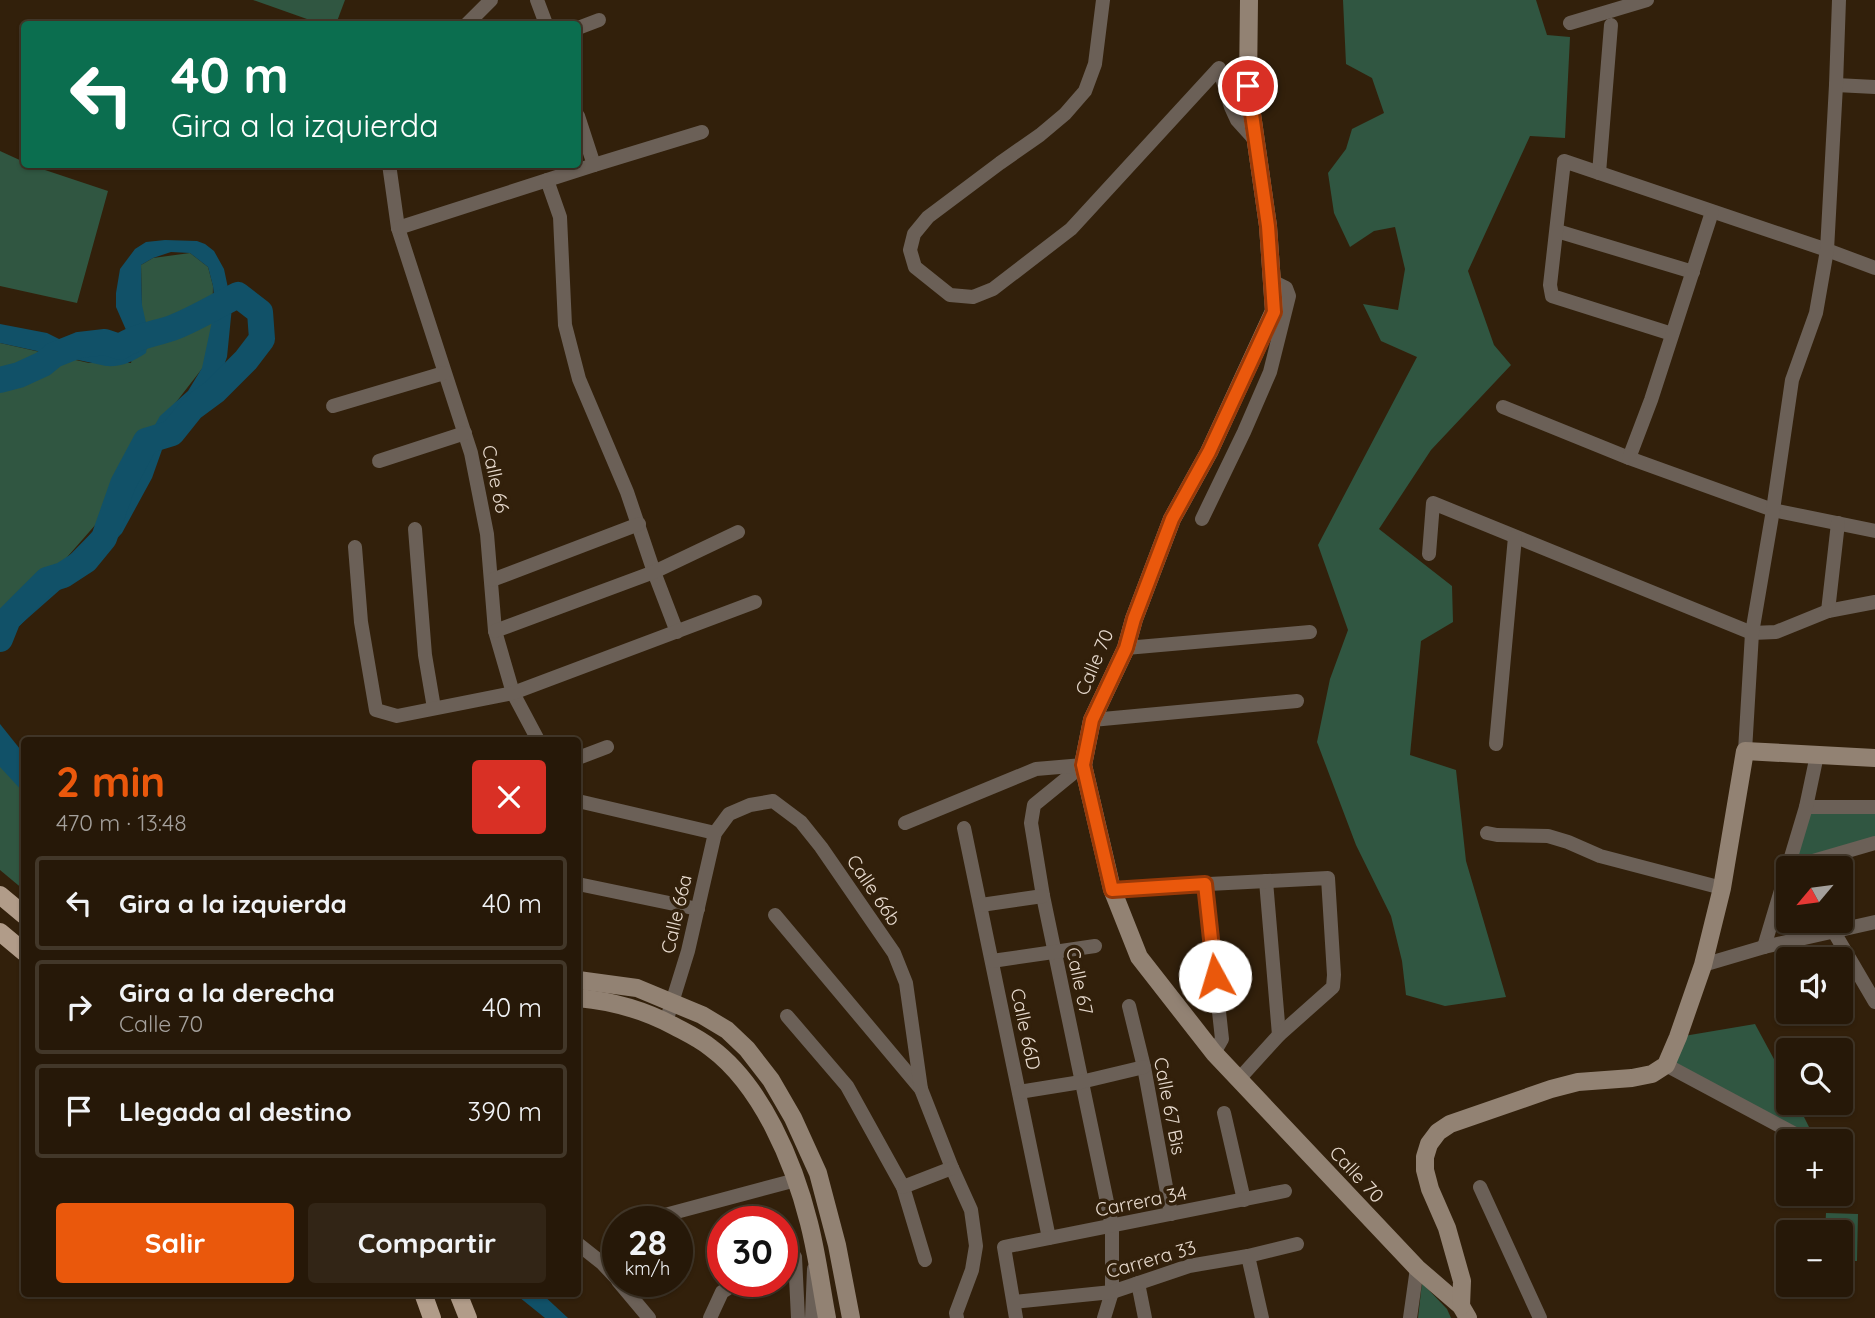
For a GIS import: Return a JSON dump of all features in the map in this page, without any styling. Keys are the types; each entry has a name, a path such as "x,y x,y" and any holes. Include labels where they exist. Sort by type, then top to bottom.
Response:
{"main road":[{"name":"Calle 70","path":"1245,1 1248,86 1268,226 1274,312 1209,452 1172,519 1134,619 1126,648 1092,720 1083,765 1112,890 1139,957 1214,1053 1417,1268 1465,1312"},
{"path":"1465,1312 1462,1281 1447,1228 1425,1170 1425,1157 1432,1138 1450,1124 1551,1090 1578,1082 1652,1074 1666,1065 1703,965 1722,888 1745,751 1875,758"},
{"path":"0,895 21,914"},
{"path":"21,919 4,935 21,949"},
{"path":"581,980 637,988 702,1015 727,1030 747,1049 771,1080 793,1118 818,1173 852,1318"},
{"path":"581,998 628,1006 666,1022 712,1048 754,1093 796,1180 809,1223 827,1318"},
{"path":"425,1297 432,1318"},
{"path":"460,1297 468,1318"}],"street":[{"path":"470,21 491,0"},
{"path":"537,0 545,21"},
{"path":"1102,0 1095,64 1085,91 1065,114 1040,135 928,217 914,234 909,250 915,267 950,295 973,297 993,289 1071,229 1219,68 1237,120 1256,141"},
{"path":"1570,23 1647,0"},
{"path":"1745,751 1752,634 1792,380 1816,313 1827,250 1839,0"},
{"path":"581,27 599,20"},
{"path":"1599,173 1611,25"},
{"path":"1836,85 1875,88"},
{"path":"581,125 594,165"},
{"path":"398,228 702,132"},
{"path":"1672,334 1552,296 1550,285 1564,161 1875,268"},
{"name":"Calle 66","path":"390,168 398,228 465,433 481,496 492,580 495,631 513,693 536,737"},
{"path":"547,180 561,217 565,326 579,379 639,524 677,632"},
{"path":"1629,458 1651,400 1712,212"},
{"path":"1557,231 1693,272"},
{"path":"1202,519 1270,372 1289,296 1286,288 1272,281"},
{"path":"333,406 444,373"},
{"path":"1503,407 1629,458 1773,510 1875,531"},
{"path":"379,461 465,433"},
{"path":"1429,554 1433,503 1752,634 1776,632 1828,611 1875,602"},
{"path":"1828,611 1838,523"},
{"path":"492,580 639,524"},
{"path":"415,529 425,655 434,708"},
{"path":"495,631 654,572 738,531"},
{"path":"1496,744 1515,537"},
{"path":"355,547 360,622 376,710 397,716 513,693 755,602"},
{"path":"1126,648 1310,632"},
{"path":"1092,720 1297,701"},
{"path":"581,757 607,747"},
{"path":"1793,856 1807,807 1817,755"},
{"path":"905,823 1036,769 1083,765"},
{"name":"Calle 67","path":"1083,765 1034,805 1031,824 1043,896 1112,1226 1112,1292 1104,1318"},
{"name":"Calle 66b","path":"715,833 729,814 750,805 773,801 801,822 894,953 906,983 921,1089"},
{"path":"581,803 715,833"},
{"path":"1807,807 1875,807"},
{"name":"Calle 66D","path":"964,828 1049,1238"},
{"name":"Calle 66a","path":"666,1022 698,909 715,833"},
{"path":"1487,833 1548,836 1600,856 1722,888"},
{"path":"1830,856 1875,843"},
{"path":"1112,890 1328,878 1333,987 1279,1035 1238,1079"},
{"path":"1266,881 1279,1035"},
{"path":"1205,884 1222,1039 1214,1053"},
{"path":"581,885 698,909"},
{"path":"981,905 1043,896"},
{"path":"1764,947 1776,909"},
{"path":"775,915 921,1089 971,1210 976,1246 972,1270 956,1313 957,1318"},
{"path":"1853,927 1875,922"},
{"path":"1703,965 1764,947 1829,933"},
{"path":"1835,933 1868,978 1875,1002"},
{"path":"992,961 1095,946"},
{"name":"Calle 67 Bis","path":"1129,1006 1144,1067 1171,1214"},
{"path":"788,1016 847,1086 903,1187 925,1261"},
{"path":"1666,1065 1786,1129"},
{"path":"1019,1092 1081,1082 1144,1067"},
{"path":"1224,1113 1244,1200"},
{"path":"903,1187 952,1168"},
{"path":"693,1208 796,1180"},
{"path":"1480,1187 1540,1318"},
{"name":"Carrera 34","path":"1014,1302 1004,1247 1285,1191"},
{"name":"Carrera 33","path":"1014,1302 1112,1292 1189,1266 1297,1244"},
{"path":"581,1246 602,1263"},
{"path":"812,1318 814,1250"},
{"path":"1248,1256 1262,1318"},
{"path":"1410,1318 1417,1268"},
{"path":"1138,1283 1145,1318"},
{"path":"631,1297 649,1318"},
{"path":"710,1318 720,1297"},
{"path":"797,1297 798,1318"},
{"path":"1014,1302 1016,1318"}],"green space":[{"path":"253,0 345,0 337,21 312,21"},
{"path":"1343,0 1536,0 1547,35 1570,37 1565,138 1530,136 1468,271 1494,345 1511,365 1431,450 1379,529 1452,586 1453,622 1421,641 1410,755 1456,770 1466,861 1506,997 1445,1006 1406,995 1402,961 1391,916 1356,845 1317,742 1330,679 1348,630 1318,545 1417,357 1381,341 1363,304 1398,310 1405,269 1395,227 1374,231 1350,247 1334,213 1328,173 1346,149 1352,129 1384,113 1372,78 1346,64"},
{"path":"0,151 21,161 21,168 39,168 108,191 77,303 0,286"},
{"path":"190,253 208,267 213,286 212,325 218,348 146,441 118,499 47,580 0,624 0,343 89,363 131,363 142,305 141,265 153,258"},
{"path":"0,763 21,786 21,888 0,870"},
{"path":"1806,807 1875,807 1875,843 1830,856 1792,856"},
{"path":"1755,1024 1776,1063 1776,1115 1803,1115 1810,1129 1786,1129 1666,1065 1678,1037"},
{"path":"1826,1213 1858,1214 1857,1261 1853,1261 1853,1220 1826,1220"},
{"path":"1422,1283 1447,1309 1451,1318 1418,1318"}],"water":[{"path":"197,241 205,244 214,251 224,269 232,307 227,357 215,391 172,433 163,447 152,478 122,533 91,566 12,632 0,649 0,626 113,511 135,460 160,416 188,391 202,368 215,307 213,286 208,267 190,253 171,252 141,265 142,305 149,336 146,353 117,366 106,366 0,343 0,324 47,333 79,345 109,349 120,347 130,339 116,307 120,269 135,249 146,242"},
{"path":"0,724 21,750 21,790 0,767"},
{"path":"519,1297 545,1297 568,1318 545,1318"}],"waterway":[{"path":"0,380 19,375 43,364 54,355 79,345 105,342 120,347 181,324 238,295 260,312 262,339 246,360 215,391 192,408 172,433 146,441 123,484 104,538 86,560 63,575 47,580 8,619 0,639"}],"route":[{"path":"1215,976 1205,884 1112,890 1083,765 1092,720 1126,648 1134,619 1172,519 1209,452 1274,312 1268,226 1248,86"}]}
